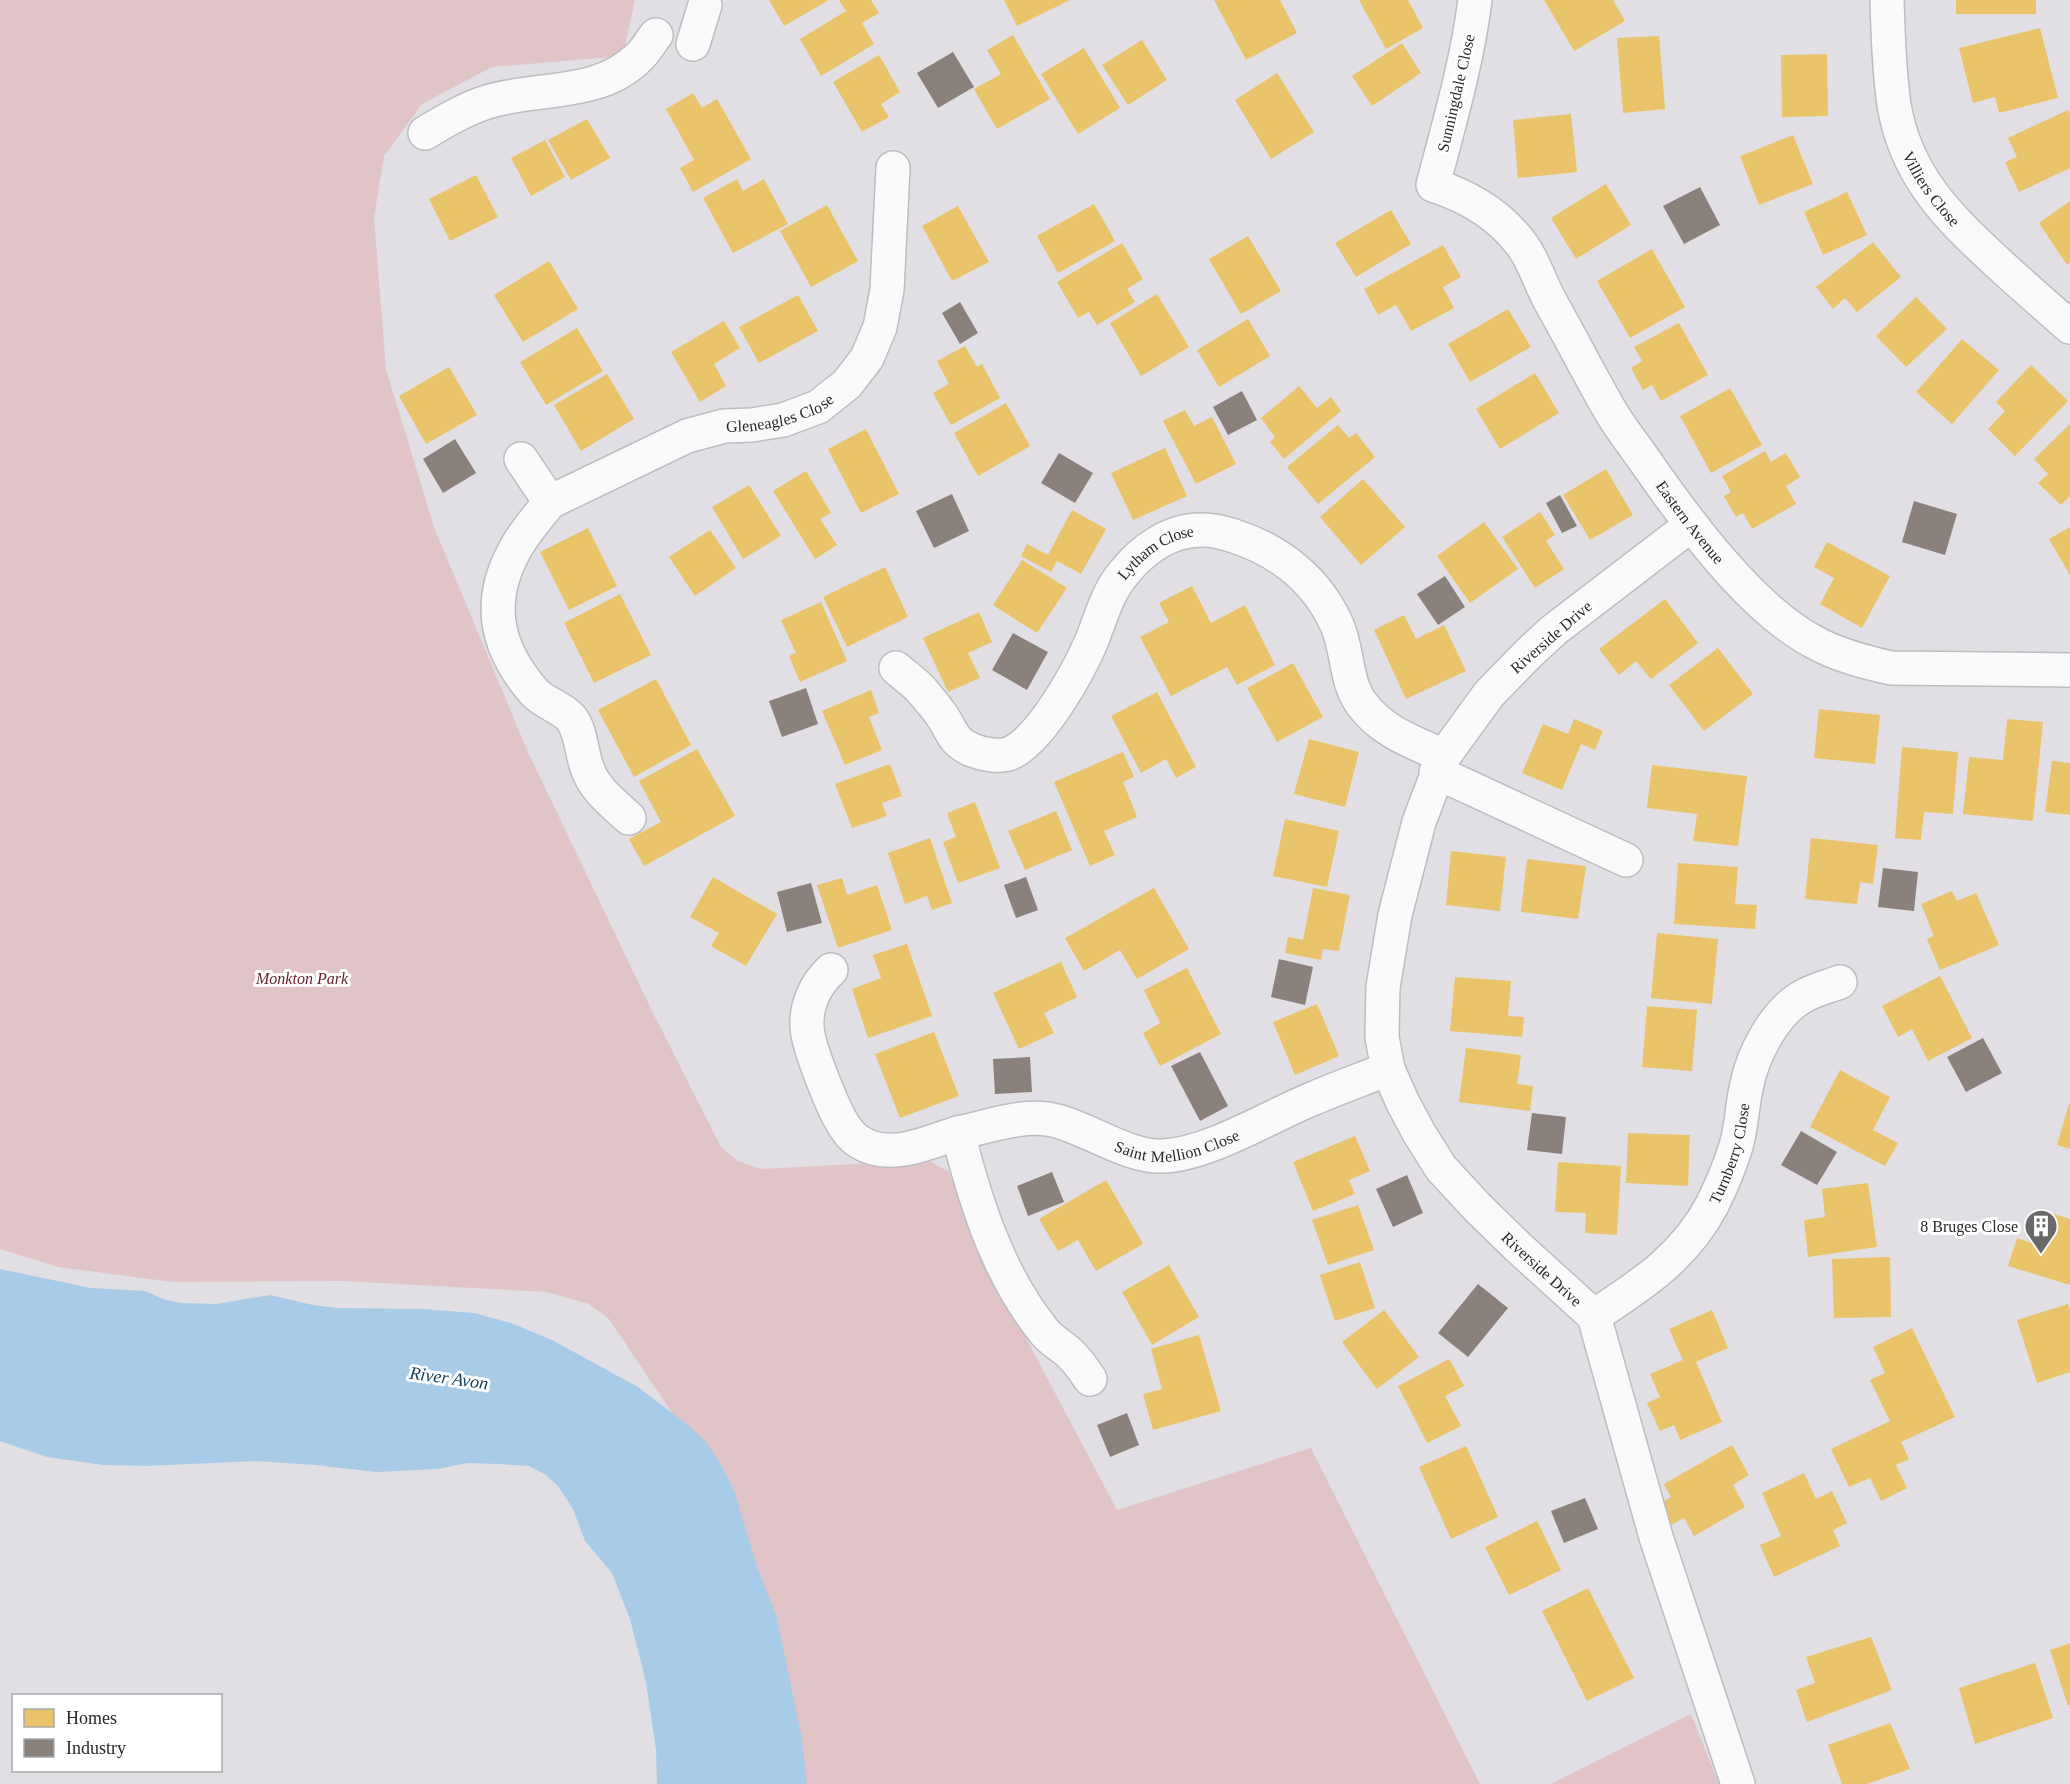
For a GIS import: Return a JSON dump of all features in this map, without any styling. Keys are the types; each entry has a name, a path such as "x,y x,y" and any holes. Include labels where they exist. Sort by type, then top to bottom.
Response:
{"street":[{"name":"Sunningdale Close","path":"1433,185 1458,92 1473,21 1475,0"},
{"name":"Villiers Close","path":"1887,0 1895,107 1904,142 1915,166 1938,204 1959,227 2070,327"},
{"path":"693,44 705,5"},
{"path":"425,133 458,114 488,101 583,87 616,74 640,57 656,35"},
{"name":"Gleneagles Close","path":"550,502 687,436 724,426 752,425 783,420 818,407 847,384 867,358 880,327 887,290 893,168"},
{"name":"Eastern Avenue","path":"1433,185 1456,193 1482,207 1505,226 1522,245 1612,414 1691,525 1738,578 1778,616 1830,650 1890,668 2070,670"},
{"path":"521,459 550,502 518,545 503,574 498,603 501,638 508,654 528,685 543,700 570,718 575,726 592,781 629,818"},
{"name":"Riverside Drive","path":"1691,525 1554,630 1530,652 1489,694 1440,764 1419,822 1405,874 1383,987 1382,1037 1388,1069 1402,1101 1442,1168 1518,1248 1594,1316 1656,1537 1738,1784"},
{"name":"Lytham Close","path":"896,668 921,689 942,715 954,739 970,749 991,755 1011,754 1032,736 1065,692 1088,649 1106,603 1121,576 1152,545 1179,533 1203,530 1258,544 1282,558 1304,577 1338,626 1351,682 1360,702 1379,723 1440,764"},
{"path":"1440,764 1626,860"},
{"name":"Saint Mellion Close","path":"831,970 818,982 812,996 807,1028 811,1048 845,1129 854,1139 872,1148 893,1151 913,1148 958,1133 1038,1118 1056,1120 1142,1154 1164,1156 1184,1154 1388,1069"},
{"name":"Turnberry Close","path":"1594,1316 1651,1278 1694,1234 1712,1205 1736,1147 1743,1119 1746,1084 1757,1051 1776,1021 1800,998 1840,982"},
{"path":"958,1133 971,1183 991,1239 1010,1278 1043,1331 1069,1352 1090,1379"}],"green space":[{"name":"Monkton Park","path":"0,0 635,0 623,56 492,67 422,104 384,156 374,218 386,369 434,527 527,750 653,1013 721,1147 738,1161 760,1169 927,1160 948,1171 1016,1319 1117,1510 1311,1448 1480,1784 766,1784 699,1453 609,1319 589,1304 547,1292 342,1281 173,1282 58,1267 0,1249"},
{"path":"1691,1714 1719,1784 1551,1784"}],"water":[{"name":"River Avon","path":"0,1269 91,1288 145,1291 166,1300 182,1303 216,1304 270,1295 337,1308 423,1309 474,1313 511,1323 552,1340 638,1387 688,1425 706,1442 734,1490 758,1569 777,1618 802,1739 807,1784 657,1784 656,1750 646,1682 630,1619 612,1573 585,1541 573,1509 558,1486 546,1475 529,1466 468,1463 438,1469 377,1472 256,1461 147,1466 103,1465 47,1457 0,1441"}],"building: Homes":[{"path":"769,0 829,0 784,26"},
{"path":"839,0 871,0 879,13 862,23 874,44 821,76 800,39 846,11"},
{"path":"1004,0 1070,0 1017,26"},
{"path":"1214,0 1280,0 1297,33 1246,60"},
{"path":"1359,0 1408,0 1423,28 1386,49"},
{"path":"1544,0 1613,0 1625,21 1574,51"},
{"path":"1956,0 2036,0 2036,14 1956,14"},
{"path":"2040,28 2058,98 1999,113 1995,97 1973,103 1959,48"},
{"path":"1013,35 1050,99 997,129 974,89 1001,74 987,50"},
{"path":"1659,36 1665,109 1623,113 1617,38"},
{"path":"1142,40 1167,80 1128,105 1102,65"},
{"path":"1402,43 1421,73 1372,106 1352,76"},
{"path":"1084,48 1120,108 1078,134 1041,74"},
{"path":"1827,54 1828,116 1782,117 1781,55"},
{"path":"879,55 900,92 881,104 889,117 862,132 833,82"},
{"path":"1277,73 1314,132 1271,159 1235,100"},
{"path":"693,93 702,108 717,99 751,159 693,192 680,168 694,160 666,109"},
{"path":"2068,110 2070,114 2070,168 2019,192 2005,162 2017,157 2008,138"},
{"path":"1571,114 1577,172 1518,178 1513,120"},
{"path":"587,119 610,158 571,180 548,140"},
{"path":"1793,135 1813,184 1759,205 1740,156"},
{"path":"545,140 565,177 531,196 511,158"},
{"path":"476,175 498,217 450,241 429,199"},
{"path":"737,179 743,191 764,179 788,224 733,253 703,198"},
{"path":"1606,184 1631,225 1576,259 1551,218"},
{"path":"1847,192 1867,235 1823,255 1804,212"},
{"path":"2070,201 2070,263 2067,265 2039,223"},
{"path":"1094,204 1115,241 1058,273 1037,236"},
{"path":"827,205 858,261 811,287 780,231"},
{"path":"958,206 989,262 952,281 922,226"},
{"path":"1391,210 1411,244 1356,277 1335,243"},
{"path":"1248,236 1281,291 1241,314 1209,259"},
{"path":"1873,242 1901,277 1857,312 1845,298 1833,309 1816,287"},
{"path":"1122,243 1143,279 1127,289 1135,302 1097,325 1089,312 1078,318 1057,282"},
{"path":"1443,245 1461,277 1443,287 1454,308 1411,331 1396,305 1378,315 1364,289"},
{"path":"1652,249 1685,307 1630,338 1597,281"},
{"path":"549,261 578,309 523,342 494,295"},
{"path":"1157,294 1189,347 1141,376 1110,323"},
{"path":"798,295 818,331 759,363 739,327"},
{"path":"1916,297 1947,329 1906,367 1876,336"},
{"path":"1508,309 1531,347 1470,382 1448,344"},
{"path":"1248,319 1270,356 1219,387 1197,350"},
{"path":"724,321 740,348 714,364 726,386 700,402 671,352"},
{"path":"1679,323 1708,375 1661,401 1652,385 1643,390 1631,368 1642,361 1634,347"},
{"path":"577,328 603,371 546,405 520,362"},
{"path":"1962,339 1999,370 1952,424 1916,392"},
{"path":"965,346 977,367 982,364 1000,398 951,425 933,393 949,384 937,361"},
{"path":"2031,365 2068,401 2015,456 1988,429 2005,411 1996,402"},
{"path":"449,367 477,415 426,444 399,396"},
{"path":"1535,373 1559,413 1500,449 1476,409"},
{"path":"607,374 634,419 581,451 554,405"},
{"path":"1299,386 1317,408 1331,397 1341,411 1284,459 1270,442 1275,437 1261,418"},
{"path":"1730,388 1762,445 1711,473 1680,416"},
{"path":"1006,403 1030,446 978,476 954,433"},
{"path":"1185,410 1194,426 1212,417 1236,464 1196,484 1163,421"},
{"path":"2070,424 2070,496 2061,505 2038,483 2048,474 2034,459"},
{"path":"1338,425 1349,438 1356,433 1375,457 1318,504 1287,467"},
{"path":"866,429 899,494 861,513 828,449"},
{"path":"1165,448 1187,496 1133,520 1111,473"},
{"path":"1765,451 1771,462 1786,453 1800,477 1786,486 1796,504 1752,529 1743,513 1736,517 1724,496 1731,492 1722,476"},
{"path":"1606,469 1633,515 1590,540 1563,495"},
{"path":"806,471 831,513 820,519 837,545 815,559 773,491"},
{"path":"1363,479 1405,527 1361,565 1320,517"},
{"path":"749,485 781,536 743,559 712,507"},
{"path":"1072,510 1106,529 1081,574 1057,561 1051,572 1021,556 1027,544 1048,555"},
{"path":"1540,512 1555,535 1546,541 1564,569 1535,588 1502,537"},
{"path":"1484,522 1518,569 1470,603 1437,556"},
{"path":"2070,527 2070,575 2049,539"},
{"path":"588,528 617,586 569,610 540,552"},
{"path":"710,530 736,568 695,596 669,557"},
{"path":"1827,542 1890,576 1862,628 1820,604 1834,578 1814,567"},
{"path":"1022,560 1067,588 1037,633 993,605"},
{"path":"885,567 908,617 847,647 823,597"},
{"path":"1192,586 1211,623 1245,605 1275,665 1237,685 1227,667 1171,696 1140,637 1169,622 1159,603"},
{"path":"620,594 651,655 594,683 564,623"},
{"path":"1665,599 1698,643 1651,679 1636,661 1619,675 1599,649"},
{"path":"821,602 847,661 800,682 789,656 796,653 781,620"},
{"path":"979,612 992,642 968,653 980,678 948,692 923,638"},
{"path":"1404,615 1416,639 1444,625 1466,671 1406,699 1374,630"},
{"path":"1718,648 1753,694 1704,731 1669,685"},
{"path":"1293,663 1323,717 1277,742 1247,688"},
{"path":"656,679 691,745 634,777 598,710"},
{"path":"871,690 879,713 869,717 882,750 845,765 822,711"},
{"path":"1157,692 1196,767 1176,778 1166,759 1141,773 1111,716"},
{"path":"1819,709 1880,715 1875,764 1814,758"},
{"path":"1574,719 1603,731 1595,750 1581,744 1562,790 1522,773 1543,724 1568,734"},
{"path":"2007,719 2043,722 2033,821 1963,814 1969,757 2003,760"},
{"path":"1309,739 1359,752 1345,807 1294,794"},
{"path":"1902,747 1958,752 1953,814 1924,812 1921,840 1895,838"},
{"path":"697,749 735,816 644,866 629,839 661,822 639,781"},
{"path":"1123,752 1134,777 1123,782 1137,817 1104,831 1115,855 1090,866 1054,782"},
{"path":"2052,761 2070,763 2070,815 2045,812"},
{"path":"890,764 902,796 882,803 887,816 852,828 835,784"},
{"path":"1652,765 1747,776 1738,846 1693,841 1697,814 1647,808"},
{"path":"975,802 1000,868 958,883 943,842 956,837 947,813"},
{"path":"1056,811 1072,850 1025,870 1008,831"},
{"path":"1285,819 1339,831 1327,887 1273,876"},
{"path":"930,838 952,903 932,910 927,896 905,904 888,853"},
{"path":"1811,838 1878,845 1873,884 1860,882 1857,904 1805,899"},
{"path":"1451,851 1506,857 1500,911 1446,905"},
{"path":"1527,859 1586,866 1578,919 1521,912"},
{"path":"1678,863 1738,867 1735,904 1757,905 1755,929 1674,924"},
{"path":"713,877 777,914 746,966 711,946 719,933 690,917"},
{"path":"842,878 847,895 877,885 892,930 838,948 817,885"},
{"path":"1154,888 1189,949 1137,979 1120,950 1084,971 1065,938"},
{"path":"1313,888 1350,895 1339,951 1323,949 1321,960 1285,953 1288,937 1303,940"},
{"path":"1952,891 1957,901 1976,893 1999,945 1940,970 1927,939 1934,936 1921,904"},
{"path":"1657,933 1718,939 1712,1004 1651,998"},
{"path":"907,944 932,1016 868,1038 852,989 881,978 873,955"},
{"path":"1061,962 1077,997 1044,1013 1054,1033 1019,1049 993,993"},
{"path":"1187,968 1221,1034 1160,1066 1143,1033 1160,1023 1144,990"},
{"path":"1940,976 1972,1038 1928,1061 1912,1029 1898,1037 1882,1006"},
{"path":"1455,977 1511,981 1508,1016 1524,1017 1522,1037 1450,1031"},
{"path":"1317,1004 1339,1056 1295,1075 1273,1022"},
{"path":"1647,1006 1697,1010 1692,1071 1642,1067"},
{"path":"934,1032 959,1096 900,1118 875,1054"},
{"path":"1466,1048 1521,1055 1517,1084 1533,1086 1530,1111 1459,1102"},
{"path":"1840,1070 1890,1097 1873,1130 1898,1143 1885,1166 1810,1127"},
{"path":"2070,1104 2070,1149 2057,1145"},
{"path":"1628,1133 1690,1135 1688,1186 1626,1183"},
{"path":"1355,1136 1370,1171 1349,1180 1355,1194 1313,1211 1293,1162"},
{"path":"1558,1162 1621,1166 1617,1235 1585,1233 1586,1213 1555,1212"},
{"path":"1106,1180 1143,1244 1096,1271 1078,1240 1058,1251 1039,1219"},
{"path":"1868,1183 1877,1247 1808,1257 1804,1220 1825,1217 1822,1189"},
{"path":"1358,1205 1374,1250 1328,1265 1312,1220"},
{"name":"8 Bruges Close","path":"2044,1211 2070,1219 2070,1285 2008,1266 2017,1238 2035,1244"},
{"path":"1890,1257 1891,1317 1834,1318 1832,1259"},
{"path":"1360,1262 1375,1308 1335,1321 1320,1275"},
{"path":"1169,1265 1199,1317 1152,1345 1122,1292"},
{"path":"2068,1304 2070,1372 2037,1383 2017,1320"},
{"path":"1384,1310 1419,1357 1377,1389 1342,1342"},
{"path":"1712,1310 1728,1348 1696,1362 1722,1422 1680,1440 1674,1425 1660,1431 1647,1403 1660,1397 1650,1374 1683,1360 1669,1329"},
{"path":"1912,1328 1955,1417 1901,1442 1909,1459 1896,1465 1907,1488 1881,1501 1870,1478 1849,1487 1831,1449 1890,1421 1870,1380 1885,1373 1873,1347"},
{"path":"1199,1335 1221,1411 1153,1430 1143,1394 1162,1389 1151,1349"},
{"path":"1449,1359 1464,1386 1445,1396 1461,1426 1427,1443 1398,1386"},
{"path":"1732,1445 1749,1475 1733,1485 1745,1507 1694,1536 1684,1518 1671,1525 1659,1504 1671,1497 1664,1484"},
{"path":"1466,1446 1498,1517 1451,1539 1419,1467"},
{"path":"1804,1473 1816,1499 1832,1491 1847,1523 1833,1530 1840,1546 1774,1577 1760,1545 1781,1536 1762,1493"},
{"path":"1537,1521 1561,1570 1509,1595 1485,1547"},
{"path":"1588,1588 1634,1678 1587,1701 1542,1611"},
{"path":"1871,1637 1892,1690 1807,1722 1796,1690 1815,1683 1806,1657"},
{"path":"2070,1643 2070,1705 2068,1706 2050,1650"},
{"path":"2035,1663 2053,1718 1975,1744 1959,1688"},
{"path":"1890,1723 1910,1769 1867,1784 1842,1784 1828,1745"}],"building: Industry":[{"path":"953,52 974,87 938,108 917,73"},
{"path":"1700,187 1720,225 1684,244 1663,206"},
{"path":"960,302 978,333 960,344 942,313"},
{"path":"1242,391 1257,420 1228,435 1213,407"},
{"path":"455,439 476,473 443,493 423,459"},
{"path":"1059,453 1093,473 1075,503 1041,483"},
{"path":"952,494 969,531 934,548 916,511"},
{"path":"1560,495 1577,526 1562,533 1546,503"},
{"path":"1914,501 1957,514 1945,555 1902,542"},
{"path":"1445,576 1465,607 1438,625 1417,594"},
{"path":"1013,633 1048,652 1027,690 992,670"},
{"path":"806,688 818,724 782,737 769,701"},
{"path":"1883,868 1918,872 1914,911 1878,907"},
{"path":"1026,877 1038,910 1016,918 1004,885"},
{"path":"811,883 822,923 787,932 777,892"},
{"path":"1279,959 1313,967 1305,1005 1271,997"},
{"path":"1983,1038 2002,1073 1966,1092 1947,1057"},
{"path":"1200,1052 1228,1106 1200,1121 1171,1066"},
{"path":"1030,1057 1032,1092 995,1094 993,1059"},
{"path":"1532,1113 1566,1117 1562,1154 1527,1150"},
{"path":"1801,1131 1837,1152 1817,1185 1781,1165"},
{"path":"1052,1172 1064,1202 1028,1216 1017,1186"},
{"path":"1407,1175 1423,1213 1393,1227 1376,1189"},
{"path":"1478,1284 1508,1308 1468,1357 1438,1333"},
{"path":"1127,1413 1139,1445 1110,1457 1097,1425"},
{"path":"1585,1498 1598,1529 1564,1543 1551,1511"}],"place":[{"name":"8 Bruges Close","path":"2041,1255"}]}
